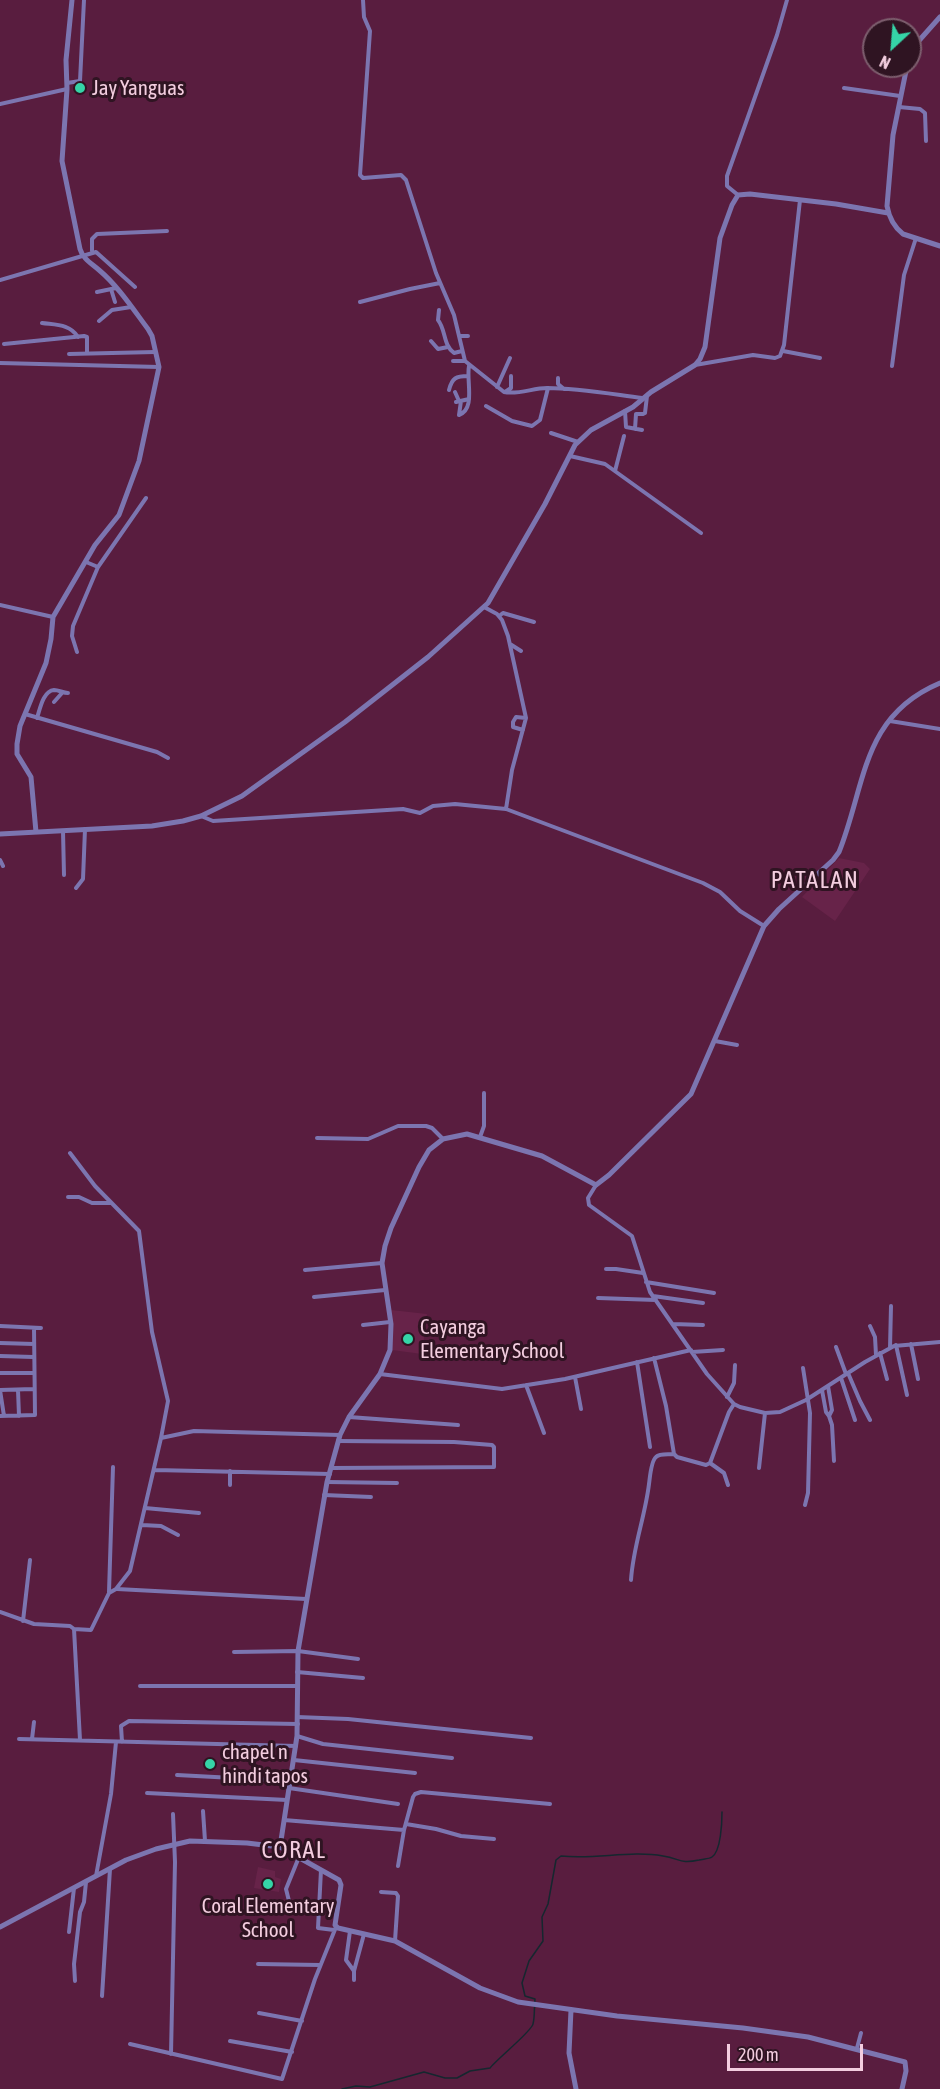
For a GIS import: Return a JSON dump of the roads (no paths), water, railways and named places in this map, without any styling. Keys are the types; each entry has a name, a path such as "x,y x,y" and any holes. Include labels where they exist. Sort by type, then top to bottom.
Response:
{"street":[{"path":"36,832 31,777 17,754 17,744 25,714 46,663 53,617 95,545 119,515 140,461 159,367 152,336 131,307 82,256 62,161 67,86 66,60 72,0"},
{"path":"0,104 80,81 84,0"},
{"path":"363,0 364,17 370,31 360,175 363,178 398,175 404,178 440,283 454,315 465,361 497,387 511,394 548,388 645,397"},
{"path":"787,0 772,50 727,176 727,186 738,195 750,194 836,204 888,213"},
{"path":"922,37 940,17"},
{"path":"904,78 886,197 888,213 898,230 940,246"},
{"path":"844,88 900,96"},
{"path":"898,107 924,110 927,118 926,141"},
{"path":"0,834 152,826 201,816 242,796 428,657 488,603 578,442 599,425 625,411 695,365 700,359 705,347 720,238 738,195"},
{"path":"695,365 753,355 779,358 783,351 800,200"},
{"path":"92,251 92,239 97,234 167,231"},
{"path":"892,366 904,275 916,238"},
{"path":"0,280 92,251 101,254 135,287"},
{"path":"360,302 440,283"},
{"path":"97,292 114,289"},
{"path":"114,289 115,302"},
{"path":"99,321 112,310 131,307"},
{"path":"439,310 438,320 442,325 448,348 454,353 462,351"},
{"path":"42,323 69,327 78,336"},
{"path":"4,344 78,336 87,337 87,353"},
{"path":"459,336 468,336"},
{"path":"431,341 438,349 448,348"},
{"path":"783,351 820,358"},
{"path":"69,354 155,352"},
{"path":"497,387 510,358"},
{"path":"453,361 465,361"},
{"path":"0,363 159,367"},
{"path":"455,392 459,401 459,415 468,409 469,366"},
{"path":"449,390 454,378 468,376"},
{"path":"504,392 511,388 511,376"},
{"path":"558,378 558,384 565,390"},
{"path":"486,406 512,421 532,426 540,420 548,388"},
{"path":"635,429 636,414 645,413 645,397"},
{"path":"459,401 469,399"},
{"path":"625,411 625,427 642,430"},
{"path":"551,433 578,442"},
{"path":"615,471 623,437 631,441"},
{"path":"569,456 605,464 701,533"},
{"path":"77,652 72,636 73,626 97,567 146,498"},
{"path":"87,562 97,567"},
{"path":"0,605 53,617"},
{"path":"483,607 499,616 509,644 526,718 512,770 506,809"},
{"path":"499,616 503,613 534,622"},
{"path":"509,644 521,651"},
{"path":"940,683 915,697 889,720 874,743 865,764 839,852 773,915 764,927 695,1087 688,1098 623,1162 596,1185 588,1198 589,1205 632,1236 646,1282 655,1298 707,1374 734,1404 765,1413 780,1412 806,1400 890,1348 940,1342"},
{"path":"37,718 47,693 51,690 68,693"},
{"path":"54,702 62,693"},
{"path":"25,714 162,754 168,758"},
{"path":"523,730 513,727 513,722 516,717 526,718"},
{"path":"889,720 940,729"},
{"path":"201,816 213,821 403,809 420,813 433,806 455,804 506,809 712,887 740,911 764,927"},
{"path":"76,888 82,879 85,828"},
{"path":"63,830 64,875"},
{"path":"0,860 3,866"},
{"path":"715,1041 737,1045"},
{"path":"480,1137 485,1120 484,1093"},
{"path":"317,1138 368,1139 398,1126 426,1126 432,1128 443,1139"},
{"path":"280,1847 297,1736 298,1651 324,1494 339,1438 349,1417 380,1374 390,1350 390,1322 382,1263 391,1228 419,1167 429,1150 443,1139 458,1134 480,1137 542,1156 596,1185"},
{"path":"70,1153 90,1181 136,1227 140,1235 152,1332 168,1401 155,1470 149,1485 142,1525 128,1575 109,1593"},
{"path":"68,1197 79,1197 92,1203 111,1203"},
{"path":"305,1270 382,1263"},
{"path":"606,1269 643,1273"},
{"path":"646,1282 714,1293"},
{"path":"314,1297 385,1290"},
{"path":"598,1298 655,1298 702,1303"},
{"path":"890,1348 891,1306"},
{"path":"363,1324 390,1322"},
{"path":"673,1324 703,1325"},
{"path":"0,1326 41,1328"},
{"path":"870,1326 887,1379"},
{"path":"33,1389 0,1390 2,1416 35,1415 34,1328"},
{"path":"0,1342 33,1344"},
{"path":"911,1344 918,1379"},
{"path":"896,1346 907,1395"},
{"path":"836,1347 870,1420"},
{"path":"380,1374 498,1389 575,1377 692,1351 723,1350"},
{"path":"0,1356 33,1357"},
{"path":"654,1358 666,1406 674,1454 676,1457 706,1465 710,1463"},
{"path":"637,1362 650,1447"},
{"path":"727,1397 734,1383 735,1365"},
{"path":"803,1368 806,1400 810,1413 808,1493 805,1505"},
{"path":"0,1373 33,1373"},
{"path":"575,1377 581,1409"},
{"path":"841,1378 855,1420"},
{"path":"526,1385 544,1433"},
{"path":"828,1386 832,1410 830,1416 834,1461"},
{"path":"18,1390 19,1416"},
{"path":"822,1390 826,1412 830,1416"},
{"path":"710,1463 734,1404"},
{"path":"759,1468 765,1413"},
{"path":"349,1417 458,1425"},
{"path":"155,1470 331,1471 494,1467 494,1447 492,1445 194,1431 161,1438"},
{"path":"632,1580 633,1557 646,1510 654,1459 658,1456 674,1454"},
{"path":"710,1463 724,1473 728,1485"},
{"path":"0,1612 39,1625 70,1626 74,1629 91,1630 109,1593 113,1467"},
{"path":"230,1471 230,1485"},
{"path":"327,1482 397,1483"},
{"path":"324,1494 371,1497"},
{"path":"145,1508 199,1514"},
{"path":"142,1525 161,1526 177,1535"},
{"path":"23,1621 30,1560"},
{"path":"116,1588 306,1599"},
{"path":"74,1629 80,1740"},
{"path":"234,1652 298,1651 358,1659"},
{"path":"297,1672 363,1678"},
{"path":"140,1686 297,1686"},
{"path":"122,1742 121,1726 129,1721 348,1719 531,1738"},
{"path":"32,1739 34,1722"},
{"path":"297,1736 323,1744 452,1758"},
{"path":"19,1739 296,1746"},
{"path":"96,1876 111,1794 116,1742"},
{"path":"294,1760 415,1773"},
{"path":"177,1775 290,1781"},
{"path":"289,1788 398,1804"},
{"path":"398,1866 404,1830 415,1794 421,1792 550,1804"},
{"path":"147,1793 287,1800"},
{"path":"203,1811 205,1841"},
{"path":"171,2054 173,1814"},
{"path":"284,1820 404,1830"},
{"path":"406,1824 461,1836 494,1839"},
{"path":"0,1928 110,1869 146,1852 174,1844 205,1841 280,1847 335,1876 341,1886 335,1928 320,1965 282,2079 130,2044"},
{"path":"289,1901 286,1890 299,1857"},
{"path":"102,1996 110,1869"},
{"path":"322,1869 318,1928 335,1928 395,1941 502,1998 530,2005 817,2038 905,2062 907,2068 902,2089"},
{"path":"75,1981 80,1912 84,1902 86,1881"},
{"path":"69,1932 74,1887"},
{"path":"381,1892 396,1893 398,1896 395,1941"},
{"path":"350,1931 346,1960 354,1971"},
{"path":"354,1980 354,1971 364,1934"},
{"path":"258,1964 320,1965"},
{"path":"571,2010 570,2053 576,2089"},
{"path":"259,2013 302,2021"},
{"path":"857,2048 861,2033"},
{"path":"230,2040 292,2052"}],"waterway":[{"path":"342,2089 356,2086 370,2087 424,2072 445,2078 457,2078 470,2071 490,2068 533,2024 535,1999 525,1996 522,1983 529,1961 543,1941 542,1917 548,1904 556,1860 561,1856 638,1854 651,1854 684,1861 709,1858 715,1854 719,1843 722,1812"}],"place":[{"name":"Jay Yanguas","path":"80,88"},
{"name":"Cayanga Elementary School","path":"408,1339"},
{"name":"chapel n hindi tapos","path":"210,1764"},
{"name":"Coral Elementary School","path":"268,1884"}],"district":[{"name":"PATALAN","path":"815,880"},
{"name":"CORAL","path":"294,1850"}]}
